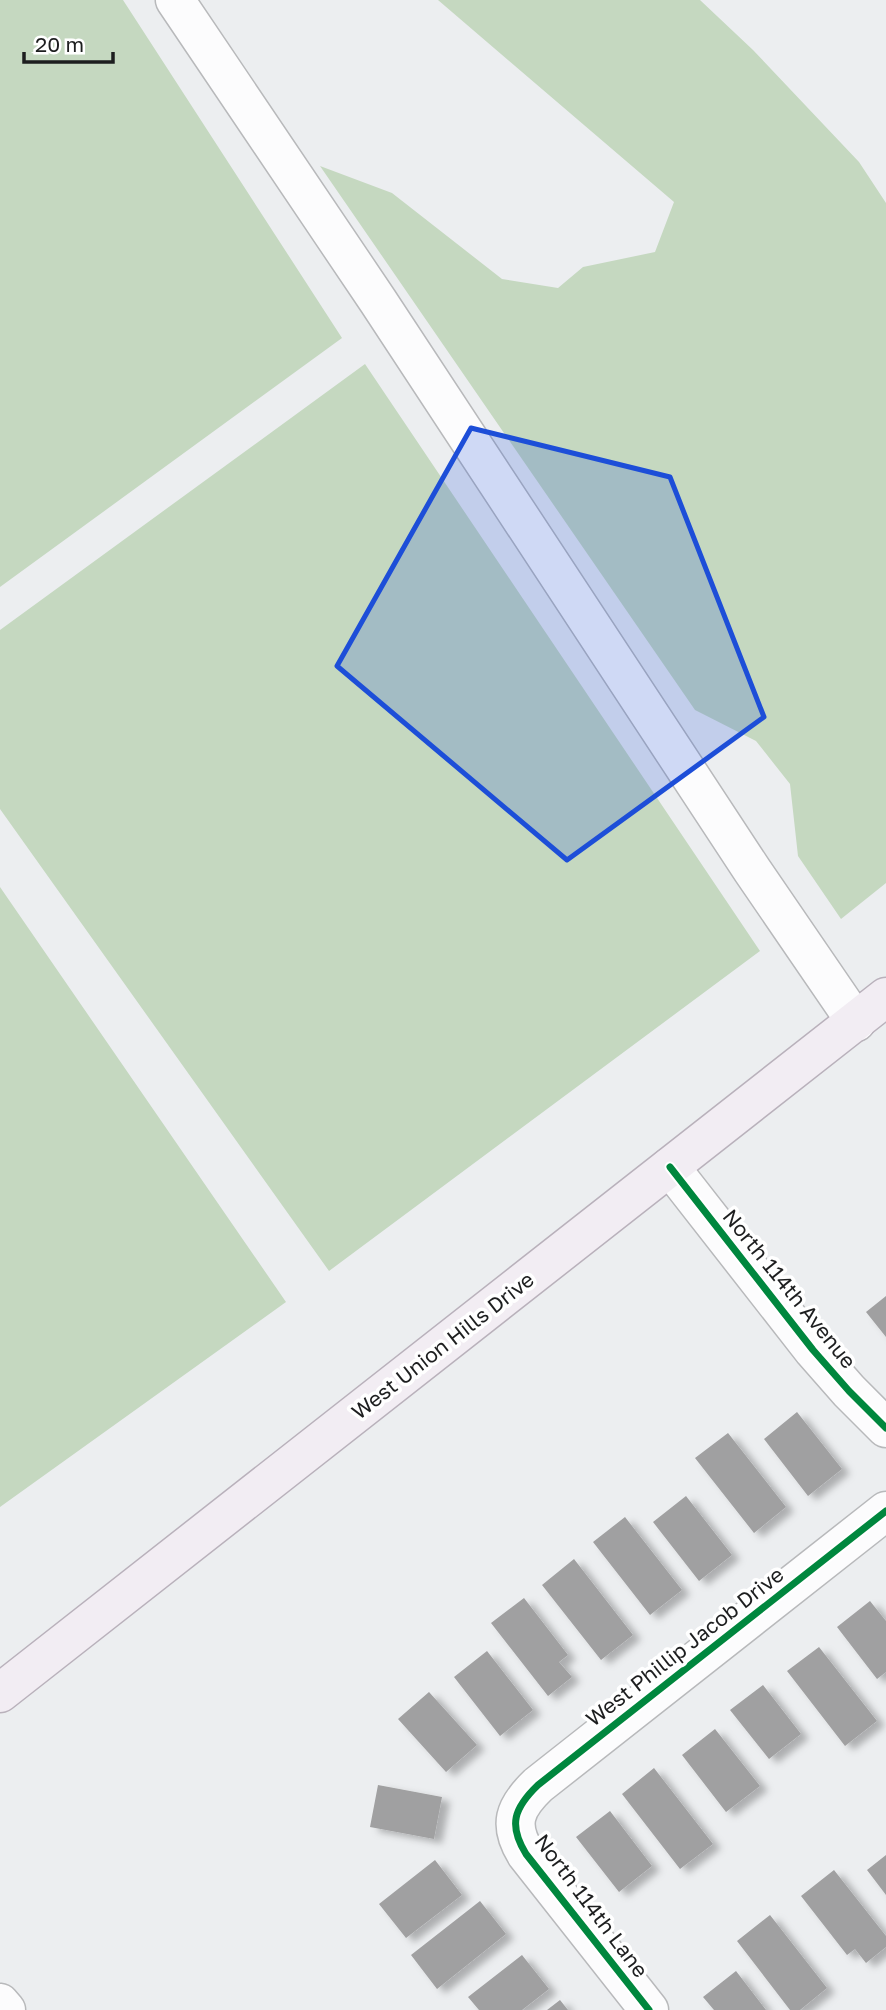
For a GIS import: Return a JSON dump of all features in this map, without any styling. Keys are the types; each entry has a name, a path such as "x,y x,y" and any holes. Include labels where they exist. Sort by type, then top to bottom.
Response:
{"main road":[{"name":"West Union Hills Drive","path":"0,1693 886,997"}],"street":[{"path":"175,0 385,312 752,870 856,1022"},
{"name":"North 114th Avenue","path":"670,1167 813,1350 886,1428"},
{"name":"West Phillip Jacob Drive","path":"515,1818 520,1806 538,1785 886,1511"},
{"name":"North 114th Lane","path":"515,1818 515,1831 526,1854 649,2010"},
{"path":"0,2003 6,2010"}],"highlighted area":[{"path":"471,428 670,477 764,717 567,860 337,666"}],"green space":[{"path":"0,0 123,0 342,338 0,587"},
{"path":"438,0 700,0 753,50 859,162 886,203 886,883 841,919 798,856 790,784 756,741 695,710 320,166 392,193 502,279 558,288 583,267 655,252 674,202"},
{"path":"365,364 760,951 329,1271 0,809 0,630"},
{"path":"0,887 286,1302 0,1507"}],"building":[{"path":"886,1296 886,1337 866,1312"},
{"path":"797,1412 842,1469 808,1496 764,1439"},
{"path":"728,1433 786,1507 754,1533 695,1458"},
{"path":"686,1496 732,1555 699,1581 653,1522"},
{"path":"625,1517 682,1590 650,1615 593,1542"},
{"path":"574,1559 633,1635 601,1660 542,1585"},
{"path":"524,1598 568,1655 559,1662 572,1677 548,1696 491,1623"},
{"path":"870,1601 886,1621 886,1672 877,1679 837,1627"},
{"path":"819,1647 877,1721 845,1746 787,1671"},
{"path":"487,1651 533,1710 500,1736 454,1677"},
{"path":"763,1685 801,1734 769,1759 730,1710"},
{"path":"429,1692 477,1745 446,1772 398,1719"},
{"path":"715,1729 760,1786 726,1812 682,1755"},
{"path":"654,1768 713,1844 680,1869 622,1794"},
{"path":"378,1785 442,1797 434,1839 370,1827"},
{"path":"610,1811 652,1866 619,1892 576,1837"},
{"path":"886,1855 886,1895 867,1870"},
{"path":"435,1860 462,1895 406,1938 379,1904"},
{"path":"834,1870 886,1936 886,1947 866,1963 855,1949 847,1955 801,1896"},
{"path":"480,1901 506,1934 437,1989 411,1955"},
{"path":"770,1915 827,1988 800,2010 790,2010 737,1941"},
{"path":"522,1955 549,1989 522,2010 479,2010 468,1997"},
{"path":"736,1971 766,2010 714,2010 703,1997"},
{"path":"560,2000 568,2010 547,2010"}],"cycle path":[{"path":"670,1167 813,1350 886,1428"},
{"path":"649,2010 526,1854 517,1834 516,1817 519,1809 538,1785 886,1511"}]}
